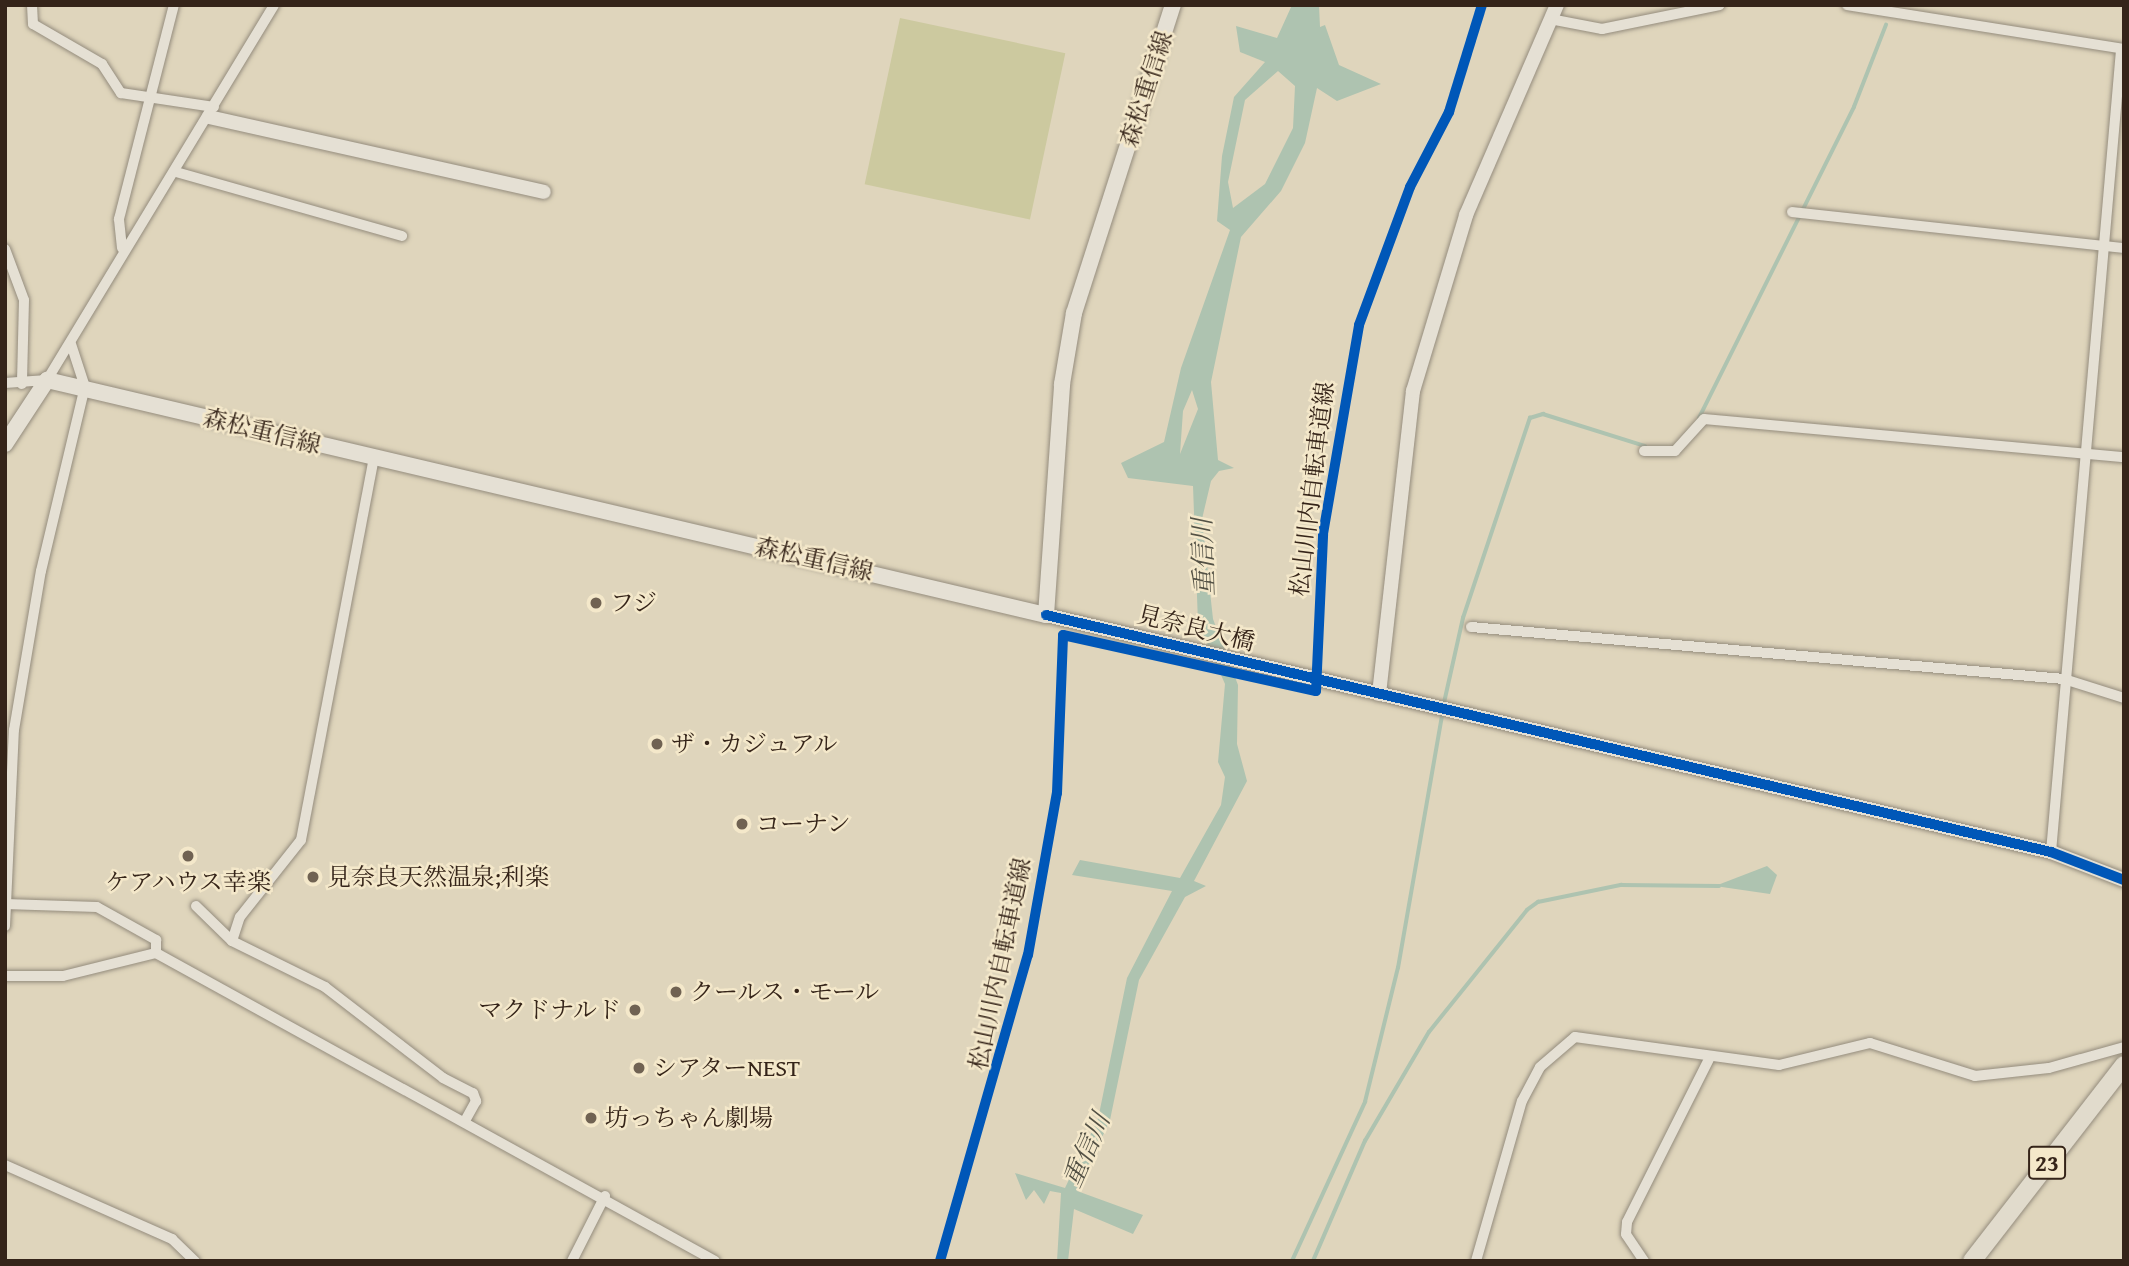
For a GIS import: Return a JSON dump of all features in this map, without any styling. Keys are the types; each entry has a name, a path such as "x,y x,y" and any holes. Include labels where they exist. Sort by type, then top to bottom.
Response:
{"main road":[{"name":"森松重信線","path":"47,380 85,387 373,459 1046,615 1062,384 1074,313 1173,5"},
{"path":"5,444 47,380"},
{"name":"23","path":"1972,1261 2124,1065"}],"street":[{"path":"32,5 33,24 102,64 115,88 544,192"},
{"path":"122,247 119,219 153,98 174,5"},
{"path":"5,383 22,384 47,380 71,344 122,247 176,172 274,5"},
{"path":"1379,694 1413,391 1466,215 1553,12 1602,29 1720,5"},
{"path":"1847,5 2122,50 2064,679 2051,852"},
{"path":"176,172 402,236"},
{"path":"1792,212 2124,247"},
{"path":"5,249 24,300 22,384"},
{"path":"5,926 14,730 41,571 85,387 71,344"},
{"path":"1644,451 1675,451 1704,419 2124,457"},
{"path":"232,941 240,917 301,840 373,459"},
{"name":"見奈良大橋","path":"1046,615 2051,852 2124,880"},
{"path":"1471,627 2064,679 2124,698"},
{"path":"7,904 97,907 156,940 156,953"},
{"path":"196,906 232,941 325,987 443,1078 473,1093 477,1101 465,1121"},
{"path":"5,976 64,976 156,953 605,1196 715,1261"},
{"path":"1476,1261 1522,1101 1549,1056 1575,1037 1709,1059 1779,1065 1870,1043 1975,1076 2049,1068 2124,1047"},
{"path":"1644,1261 1626,1234 1627,1222 1709,1059"},
{"path":"5,1165 172,1239 195,1261"},
{"path":"572,1261 605,1196"}],"shaded area":[{"path":"900,18 1065,53 1030,219 865,184"}],"water":[{"name":"重信川","path":"1292,5 1319,5 1320,27 1325,25 1339,65 1381,84 1337,101 1317,88 1305,143 1281,191 1241,237 1211,382 1218,460 1234,468 1219,471 1211,481 1202,519 1213,619 1238,685 1237,744 1247,781 1194,881 1206,886 1185,897 1139,980 1110,1120 1077,1191 1143,1215 1133,1234 1074,1209 1068,1261 1057,1261 1061,1193 1050,1191 1044,1204 1034,1190 1026,1200 1015,1173 1065,1188 1098,1119 1127,978 1172,891 1072,875 1080,860 1180,878 1221,805 1225,777 1218,762 1225,684 1198,623 1193,486 1128,478 1121,463 1164,442 1181,368 1230,230 1217,221 1222,156 1234,97 1265,62 1240,52 1236,26 1277,38","holes":["1278,71 1295,86 1293,128 1265,184 1233,208 1228,182 1245,100","1192,390 1198,409 1180,454 1183,411"]},
{"path":"1767,866 1777,875 1770,894 1715,886"}],"waterway":[{"path":"1699,418 1854,107 1886,25"},
{"path":"1444,703 1463,618 1530,418 1543,414 1645,446"},
{"path":"1292,1261 1365,1102 1398,968 1443,711"},
{"path":"1313,1261 1365,1141 1429,1032 1527,910 1538,902 1621,885 1719,886"}],"cycle path":[{"name":"松山川内自転車道線","path":"940,1261 1028,955 1057,793 1063,635 1316,691 1323,534 1359,325 1410,187 1449,112 1482,5"},
{"path":"1046,615 2051,852 2124,880"}],"place":[{"name":"フジ","path":"596,603"},
{"name":"ザ・カジュアル","path":"657,744"},
{"name":"コーナン","path":"742,824"},
{"name":"ケアハウス幸楽","path":"188,856"},
{"name":"見奈良天然温泉;利楽","path":"313,877"},
{"name":"クールス・モール","path":"676,992"},
{"name":"マクドナルド","path":"635,1010"},
{"name":"シアターNEST","path":"639,1068"},
{"name":"坊っちゃん劇場","path":"591,1118"}]}
